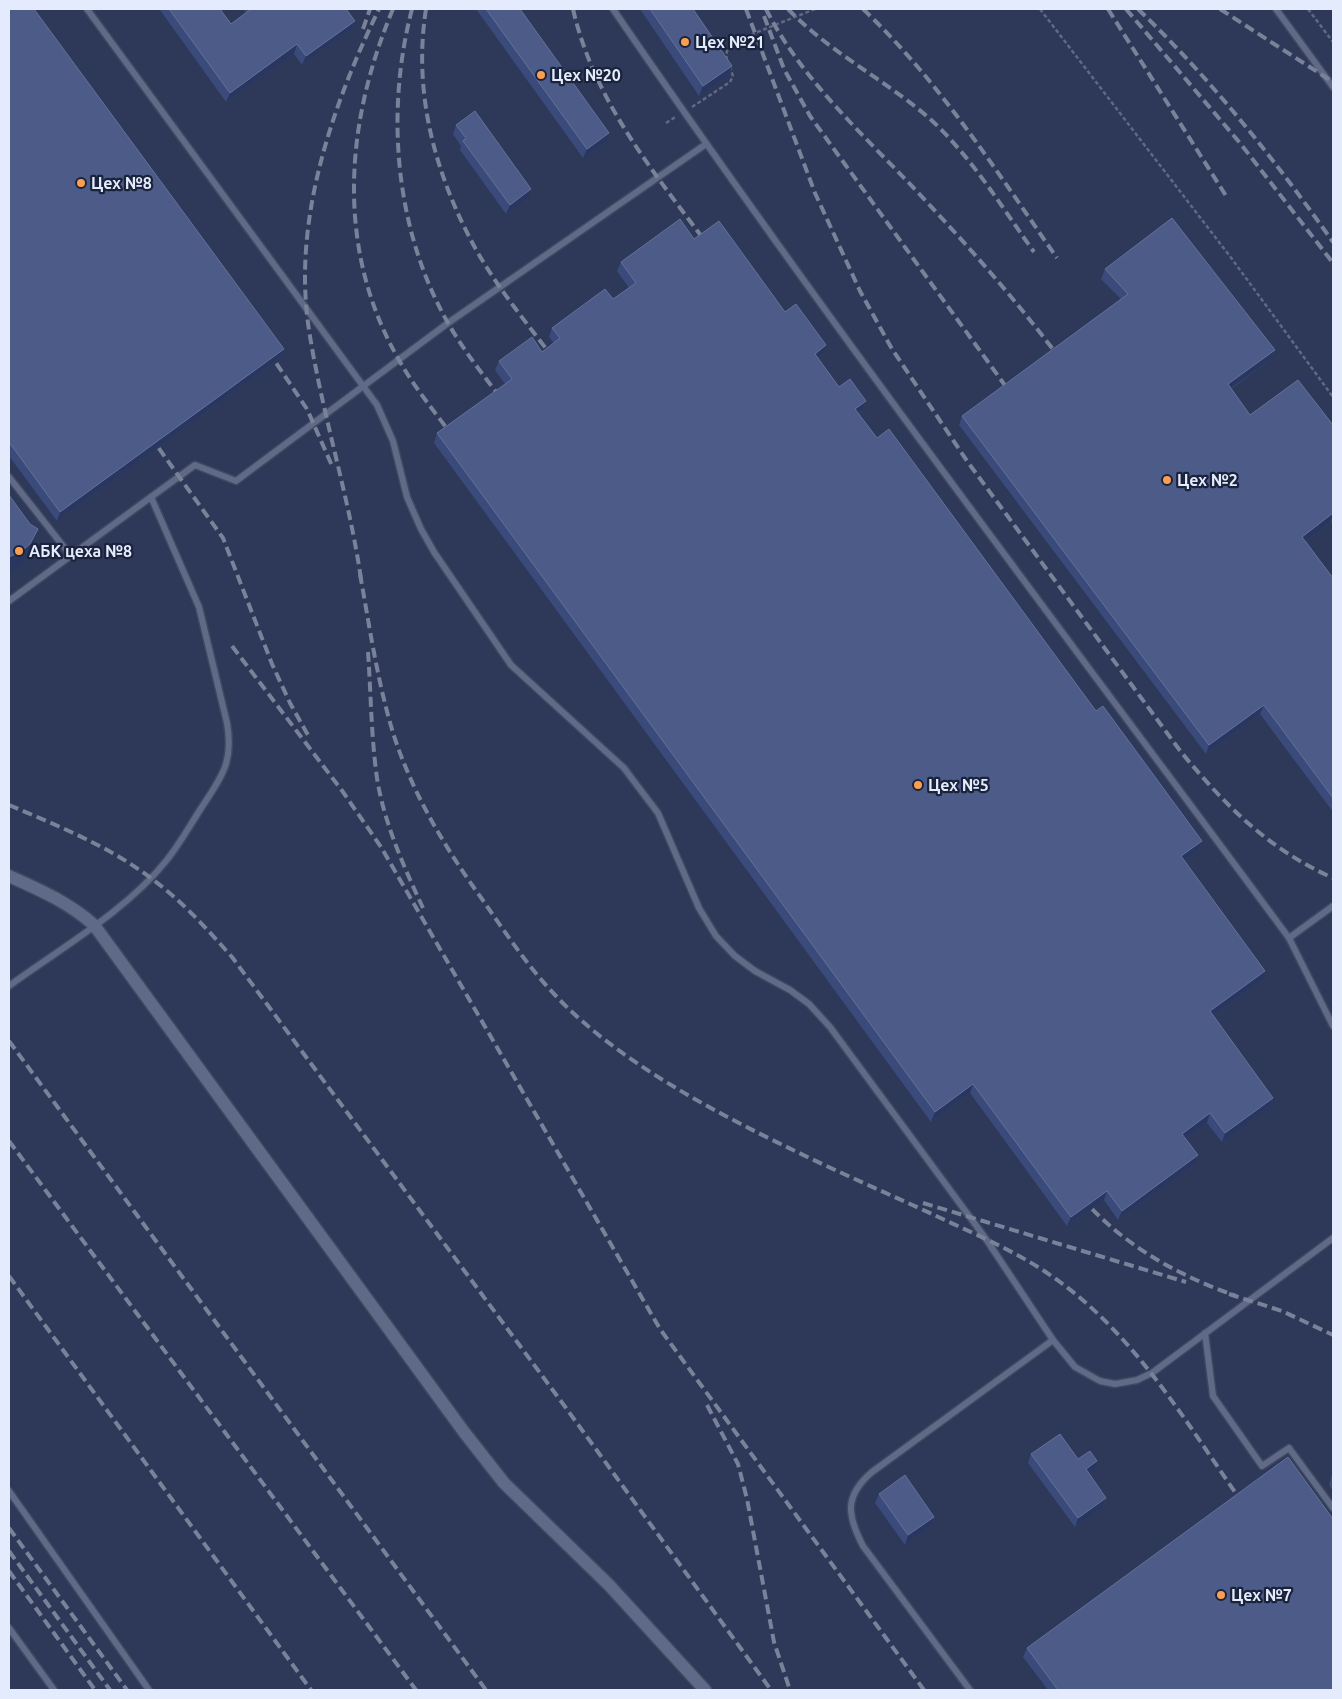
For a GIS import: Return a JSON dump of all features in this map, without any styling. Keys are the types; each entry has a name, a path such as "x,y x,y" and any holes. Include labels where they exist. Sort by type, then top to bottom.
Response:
{"street":[{"path":"9,876 56,896 78,910 94,925 464,1432 504,1483 609,1585 706,1690"}],"lane":[{"path":"88,9 365,387 377,406 393,441 407,498 422,529 439,559 511,665 629,775 658,813 699,908 716,936 735,956 754,971 790,990 809,1004 830,1027 986,1239 1053,1340 1074,1367 1088,1376 1115,1384 1126,1384 1152,1373 1333,1238"},
{"path":"613,9 706,144 1289,938 1333,1026"},
{"path":"1276,9 1333,87"},
{"path":"9,601 195,465 236,481 365,387 448,323 706,144"},
{"path":"9,477 71,556"},
{"path":"9,986 124,903 166,862 222,776 229,758 230,740 227,723 199,607 151,497"},
{"path":"1289,938 1333,906"},
{"path":"1205,1333 1213,1396 1262,1466 1289,1448 1333,1508"},
{"path":"970,1690 862,1546 853,1525 850,1506 854,1492 872,1472 1053,1340"},
{"path":"9,1491 149,1690"},
{"path":"9,1628 54,1690"}],"path":[{"path":"666,123 730,82 734,76 726,55 728,48 755,33 815,9"},
{"path":"1040,9 1232,259 1333,397"},
{"path":"1308,9 1333,42"}],"shaded area":[{"path":"9,9 1333,9 1333,1690 9,1690"}],"building":[{"name":"Цех №8","path":"9,9 34,9 284,349 60,512 9,442"},
{"path":"169,9 220,9 231,24 251,9 346,9 355,21 306,56 297,44 230,93"},
{"name":"Цех №20","path":"486,9 520,9 609,133 587,149"},
{"name":"Цех №21","path":"650,9 693,9 732,66 703,86"},
{"path":"475,111 531,189 510,205 463,141 466,138 456,125"},
{"name":"Цех №2","path":"1172,218 1275,350 1228,384 1250,415 1298,380 1333,425 1333,513 1302,537 1333,578 1333,798 1264,705 1209,745 962,416 1128,294 1105,269"},
{"name":"Цех №5","path":"680,219 694,239 719,221 785,312 796,304 826,345 815,354 839,387 850,379 866,401 855,409 877,438 889,429 1096,711 1103,706 1202,841 1181,856 1265,971 1210,1011 1273,1098 1225,1133 1210,1113 1182,1134 1198,1155 1122,1211 1107,1191 1071,1217 973,1084 935,1112 437,433 512,379 499,361 532,337 542,352 560,338 552,328 605,289 613,299 636,283 621,262"},
{"path":"9,495 30,524 38,529 30,544 22,551 9,557"},
{"path":"1060,1434 1078,1459 1090,1451 1097,1461 1086,1469 1106,1498 1078,1518 1031,1454"},
{"name":"Цех №7","path":"1288,1457 1333,1519 1333,1690 1058,1690 1027,1648"},
{"path":"905,1475 934,1517 908,1535 879,1494"}],"railway":[{"path":"363,29 370,9"},
{"path":"361,579 350,517 314,361 305,289 306,248 311,206 332,124 346,85 379,9"},
{"path":"393,9 377,52 365,96 357,141 354,186 356,230 364,274 378,318 405,370 454,438"},
{"path":"412,9 404,48 399,88 400,170 406,210 416,249 430,287 448,323 467,353 503,401"},
{"path":"426,9 422,70 425,100 430,130 447,188 473,244 491,274 554,359"},
{"path":"573,9 583,43 610,105 647,162 708,245"},
{"path":"746,9 815,193 860,291 892,349 967,461 1181,752 1198,772 1232,808 1268,840 1288,854 1333,878"},
{"path":"766,9 779,33 812,79 968,247 1061,360"},
{"path":"788,9 821,39 929,118 972,165 1034,252"},
{"path":"863,9 891,37 942,97 990,161 1057,258"},
{"path":"1108,9 1228,199"},
{"path":"1126,9 1240,143 1333,263"},
{"path":"1138,9 1191,63 1241,121 1333,242"},
{"path":"1220,9 1333,82"},
{"path":"764,16 784,69 810,116 1012,395"},
{"path":"268,351 307,409 333,468"},
{"path":"150,436 223,538 272,664 290,703 309,737"},
{"path":"360,574 384,699 395,739 412,782 432,822 469,880 508,937 556,996 607,1042 667,1083 731,1119 812,1159 1005,1248 1060,1282 1088,1305 1138,1357 1182,1415 1244,1505"},
{"path":"232,646 343,792 381,847 660,1329 924,1690"},
{"path":"368,652 373,746 380,795 396,844 423,908"},
{"path":"9,805 83,837 136,867 184,906 232,957 566,1408 771,1690"},
{"path":"9,1041 486,1690"},
{"path":"9,1141 416,1690"},
{"path":"1082,1198 1115,1230 1152,1257 1214,1288 1236,1296"},
{"path":"923,1203 1186,1282"},
{"path":"9,1276 311,1690"},
{"path":"1229,1294 1282,1311 1333,1335"},
{"path":"707,1405 738,1464 747,1499 774,1642 790,1690"},
{"path":"9,1528 127,1690"},
{"path":"9,1551 110,1690"},
{"path":"9,1571 95,1690"}],"place":[{"name":"Цех №21","path":"685,42"},
{"name":"Цех №20","path":"541,75"},
{"name":"Цех №8","path":"81,183"},
{"name":"Цех №2","path":"1167,480"},
{"name":"АБК цеха №8","path":"19,551"},
{"name":"Цех №5","path":"918,785"},
{"name":"Цех №7","path":"1221,1595"}]}
